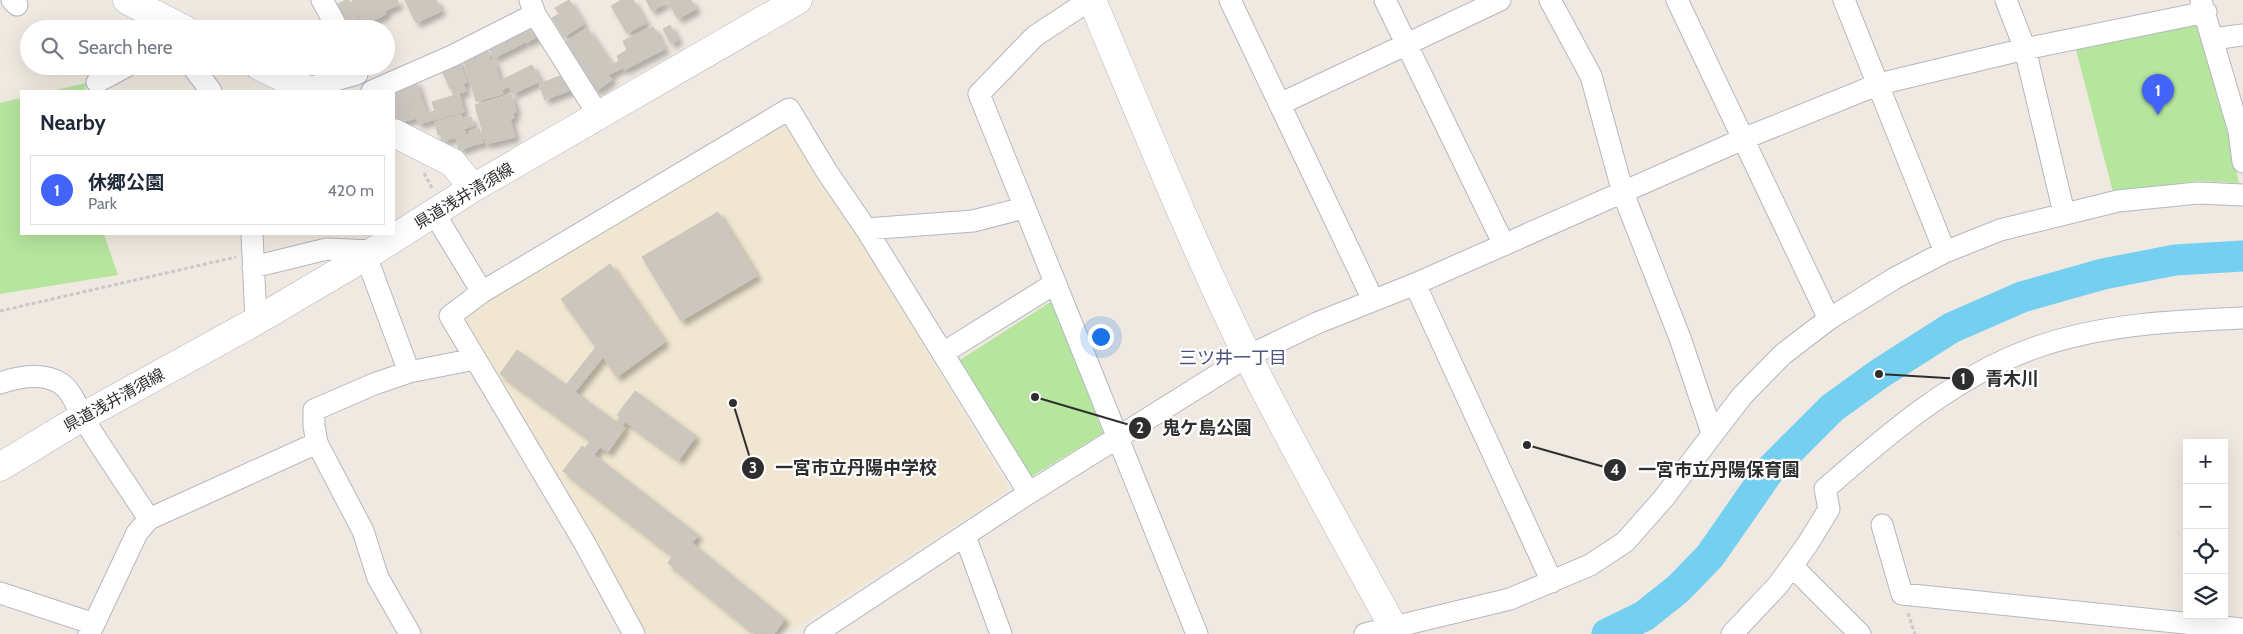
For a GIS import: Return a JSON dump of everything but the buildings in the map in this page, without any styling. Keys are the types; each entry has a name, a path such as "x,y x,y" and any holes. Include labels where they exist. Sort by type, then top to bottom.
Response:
{"main road":[{"name":"県道浅井清須線","path":"0,467 82,417 256,321 473,188 798,0"},
{"path":"1091,0 1167,177 1248,356 1295,448 1395,630"},
{"path":"144,10 165,20"},
{"path":"277,75 308,90"},
{"path":"395,134 453,163 473,188"}],"street":[{"path":"1091,0 1034,36 979,94 1054,284 1197,634"},
{"path":"1230,0 1373,300"},
{"path":"1385,0 1504,245"},
{"path":"1280,104 1500,0"},
{"path":"1550,0 1591,76 1623,193 1680,338 1712,433"},
{"path":"1677,0 1829,319"},
{"path":"1844,0 1945,252"},
{"path":"2006,0 2025,49 2064,213"},
{"path":"326,1 334,20"},
{"path":"816,634 1029,493 1248,356 1317,323 1415,284 1743,139 1879,84 2203,6 2241,130 2243,162"},
{"path":"374,90 452,56 533,7 599,116"},
{"path":"2213,39 2243,35"},
{"path":"97,82 110,75"},
{"path":"199,75 210,90"},
{"path":"312,90 318,86 358,77"},
{"path":"634,634 584,542 450,316 482,292 789,110 827,172 866,229 1029,493"},
{"path":"1365,634 1395,630 1510,600 1590,565 1625,542 1663,499 1742,396 1782,355 1829,319 1895,278 1945,252 2000,230 2118,201 2189,194 2243,195"},
{"path":"866,229 973,221 1024,208"},
{"path":"434,213 482,292"},
{"path":"256,321 253,251 327,249 369,253 409,372"},
{"path":"943,353 1054,284"},
{"path":"1415,284 1552,582"},
{"path":"1732,634 1778,585 1828,509 1824,488 1911,417 1948,391 1991,366 2037,347 2088,333 2163,322 2243,318"},
{"path":"410,634 378,578 364,531 317,443 314,410 374,384 409,372 476,359"},
{"path":"0,383 16,378 40,377 61,383 73,398 82,417 149,519"},
{"path":"0,593 91,629 137,533 149,519 317,443"},
{"path":"1882,525 1902,594 2243,630"},
{"path":"965,536 1001,634"},
{"path":"1792,566 1860,634"}],"path":[{"path":"0,312 253,251"}],"shaded area":[{"path":"783,107 1009,490 799,626 741,634 641,634 459,317"}],"green space":[{"path":"2203,21 2239,183 2198,181 2113,192 2076,50"},
{"path":"86,83 85,90 55,90"},
{"path":"20,98 20,235 104,235 118,275 0,294 0,103"},
{"path":"1052,301 1103,433 1031,477 960,360"}],"waterway":[{"path":"1607,634 1644,616 1678,589 1710,556 1769,471 1832,408 1879,374 1951,328 2022,297 2103,274 2175,260 2243,256"}],"place":[{"name":"休郷公園","path":"2158,115"},
{"name":"青木川","path":"1879,374"},
{"name":"鬼ケ島公園","path":"1035,397"},
{"name":"一宮市立丹陽中学校","path":"733,403"},
{"name":"一宮市立丹陽保育園","path":"1527,445"}],"district":[{"name":"三ツ井一丁目","path":"1233,358"}]}
